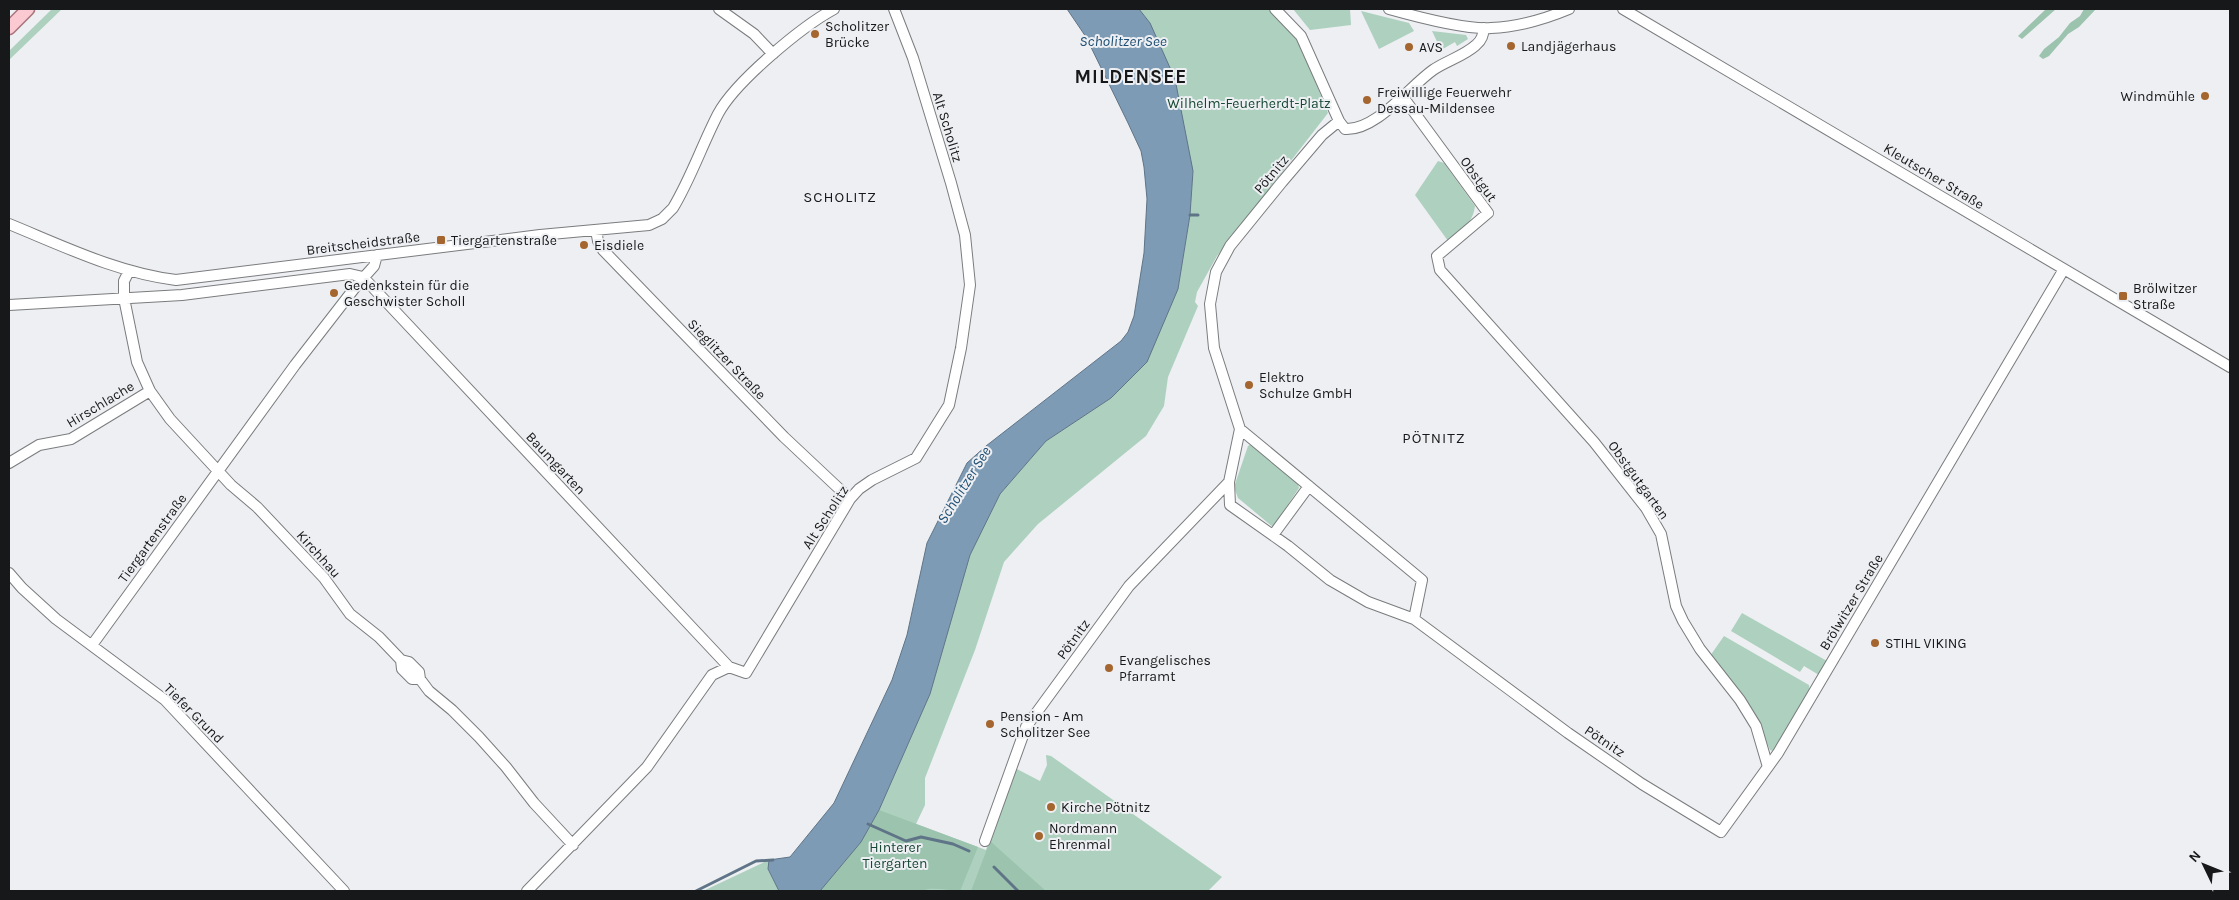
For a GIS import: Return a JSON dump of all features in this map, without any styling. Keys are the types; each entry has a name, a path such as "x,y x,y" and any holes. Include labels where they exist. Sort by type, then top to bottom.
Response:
{"main road":[{"path":"9,28 28,9"}],"street":[{"path":"719,9 754,34 773,54"},
{"name":"Breitscheidstraße","path":"9,224 128,270 153,277 176,280 596,230 642,227 656,222 668,214 677,201 724,104 773,54 834,9"},
{"name":"Alt Scholitz","path":"729,667 746,673 850,499 859,489 872,480 916,458 949,404 961,348 970,286 965,235 954,192 913,58 894,9"},
{"path":"1275,9 1301,36 1339,121 1345,129 1355,130 1367,124 1403,97 1433,70 1475,46 1480,41 1484,28"},
{"path":"1389,9 1413,16 1484,28 1547,17 1569,9"},
{"name":"Kleutscher Straße","path":"1623,9 2230,367"},
{"name":"Obstgut","path":"1403,97 1488,213 1437,256 1440,270"},
{"name":"Pötnitz","path":"1339,121 1322,135 1282,182 1230,246 1216,272 1210,304 1214,348 1240,429 1229,482 1230,505 1273,535 1330,580 1368,602 1414,619 1568,733 1642,784 1721,832 1768,767"},
{"name":"Sieglitzer Straße","path":"596,230 598,241 603,250 784,437 850,499"},
{"name":"Tiergartenstraße","path":"92,645 218,470 363,277 374,266 377,255"},
{"name":"Kirchhau","path":"128,270 124,281 124,298 137,362 150,391 170,419 218,470 258,506 324,578 350,614 384,642 401,660 409,662 419,672 420,679 432,695 452,710 479,737 534,803 574,845"},
{"name":"Obstgutgarten","path":"1440,270 1594,442 1646,508 1661,534 1676,606 1682,621 1700,649 1740,700 1756,726 1768,767"},
{"name":"Brölwitzer Straße","path":"1768,767 2064,270"},
{"path":"9,305 182,295 350,274 363,277"},
{"name":"Baumgarten","path":"363,277 729,667"},
{"name":"Hirschlache","path":"9,463 39,445 71,438 150,391"},
{"path":"1240,429 1422,580 1414,619"},
{"name":"Pötnitz","path":"985,841 1026,727 1129,586 1229,482"},
{"path":"1273,535 1309,486"},
{"name":"Tiefer Grund","path":"9,573 22,588 56,619 165,700 344,891"},
{"path":"527,891 574,845 647,767 712,675 729,667"}],"green space":[{"path":"52,9 62,9 9,60 9,51"},
{"name":"Wilhelm-Feuerherdt-Platz","path":"1139,9 1268,9 1299,42 1328,113 1217,256 1197,292 1195,302 1198,306 1168,377 1164,406 1146,436 1038,524 1004,562 975,650 925,778 925,805 916,824 986,850 1015,768 1040,781 1047,765 1046,755 1051,756 1222,877 1208,891 820,891 861,842 879,810 930,694 970,555 1000,494 1046,441 1111,398 1178,289 1190,215 1193,171 1150,23"},
{"path":"1293,9 1350,9 1351,25 1310,30"},
{"path":"2046,9 2056,9 2022,39 2018,36"},
{"path":"2084,9 2096,9 2079,27 2068,34 2049,56 2043,59 2039,56 2044,49 2059,37 2070,23 2080,16"},
{"path":"1361,11 1409,23 1414,31 1379,49"},
{"path":"1432,31 1466,35 1468,39 1457,46 1455,42 1441,50"},
{"path":"1438,161 1444,163 1475,206 1469,222 1448,241 1415,195"},
{"path":"1251,444 1298,484 1299,488 1273,527 1238,498 1234,487 1248,446"},
{"path":"1742,613 1827,661 1819,675 1804,666 1800,672 1731,631"},
{"path":"1724,636 1809,685 1810,694 1775,752 1770,750 1756,718 1710,656"},
{"name":"Hinterer Tiergarten","path":"879,810 978,847 960,891 935,889 922,891 820,891 861,842"},
{"path":"990,841 1046,891 971,891"},
{"path":"769,860 768,870 779,891 703,891"}],"water":[{"name":"Scholitzer See","path":"1067,9 1139,9 1150,23 1175,79 1193,171 1190,215 1178,289 1147,362 1111,398 1046,441 1000,494 970,555 930,694 879,810 861,842 820,891 779,891 768,869 769,860 790,857 834,803 892,680 907,635 927,543 967,463 986,446 1121,341 1128,332 1134,316 1144,253 1147,199 1141,151 1086,37"}],"waterway":[{"path":"1190,215 1198,215"},
{"path":"868,824 906,841 921,837 953,844 969,851"},
{"path":"696,891 756,861 773,860"},
{"path":"994,867 1018,891"}],"place":[{"name":"Scholitzer Brücke","path":"815,34"},
{"name":"Landjägerhaus","path":"1511,46"},
{"name":"AVS","path":"1409,47"},
{"name":"Windmühle","path":"2205,96"},
{"name":"Freiwillige Feuerwehr Dessau-Mildensee","path":"1367,100"},
{"name":"Tiergartenstraße","path":"441,240"},
{"name":"Eisdiele","path":"584,245"},
{"name":"Gedenkstein für die Geschwister Scholl","path":"334,293"},
{"name":"Brölwitzer Straße","path":"2123,296"},
{"name":"Elektro Schulze GmbH","path":"1249,385"},
{"name":"STIHL VIKING","path":"1875,643"},
{"name":"Evangelisches Pfarramt","path":"1109,668"},
{"name":"Pension - Am Scholitzer See","path":"990,724"},
{"name":"Kirche Pötnitz","path":"1051,807"},
{"name":"Nordmann Ehrenmal","path":"1039,836"}],"district":[{"name":"MILDENSEE","path":"1131,76"},
{"name":"SCHOLITZ","path":"840,197"},
{"name":"PÖTNITZ","path":"1434,438"}]}
